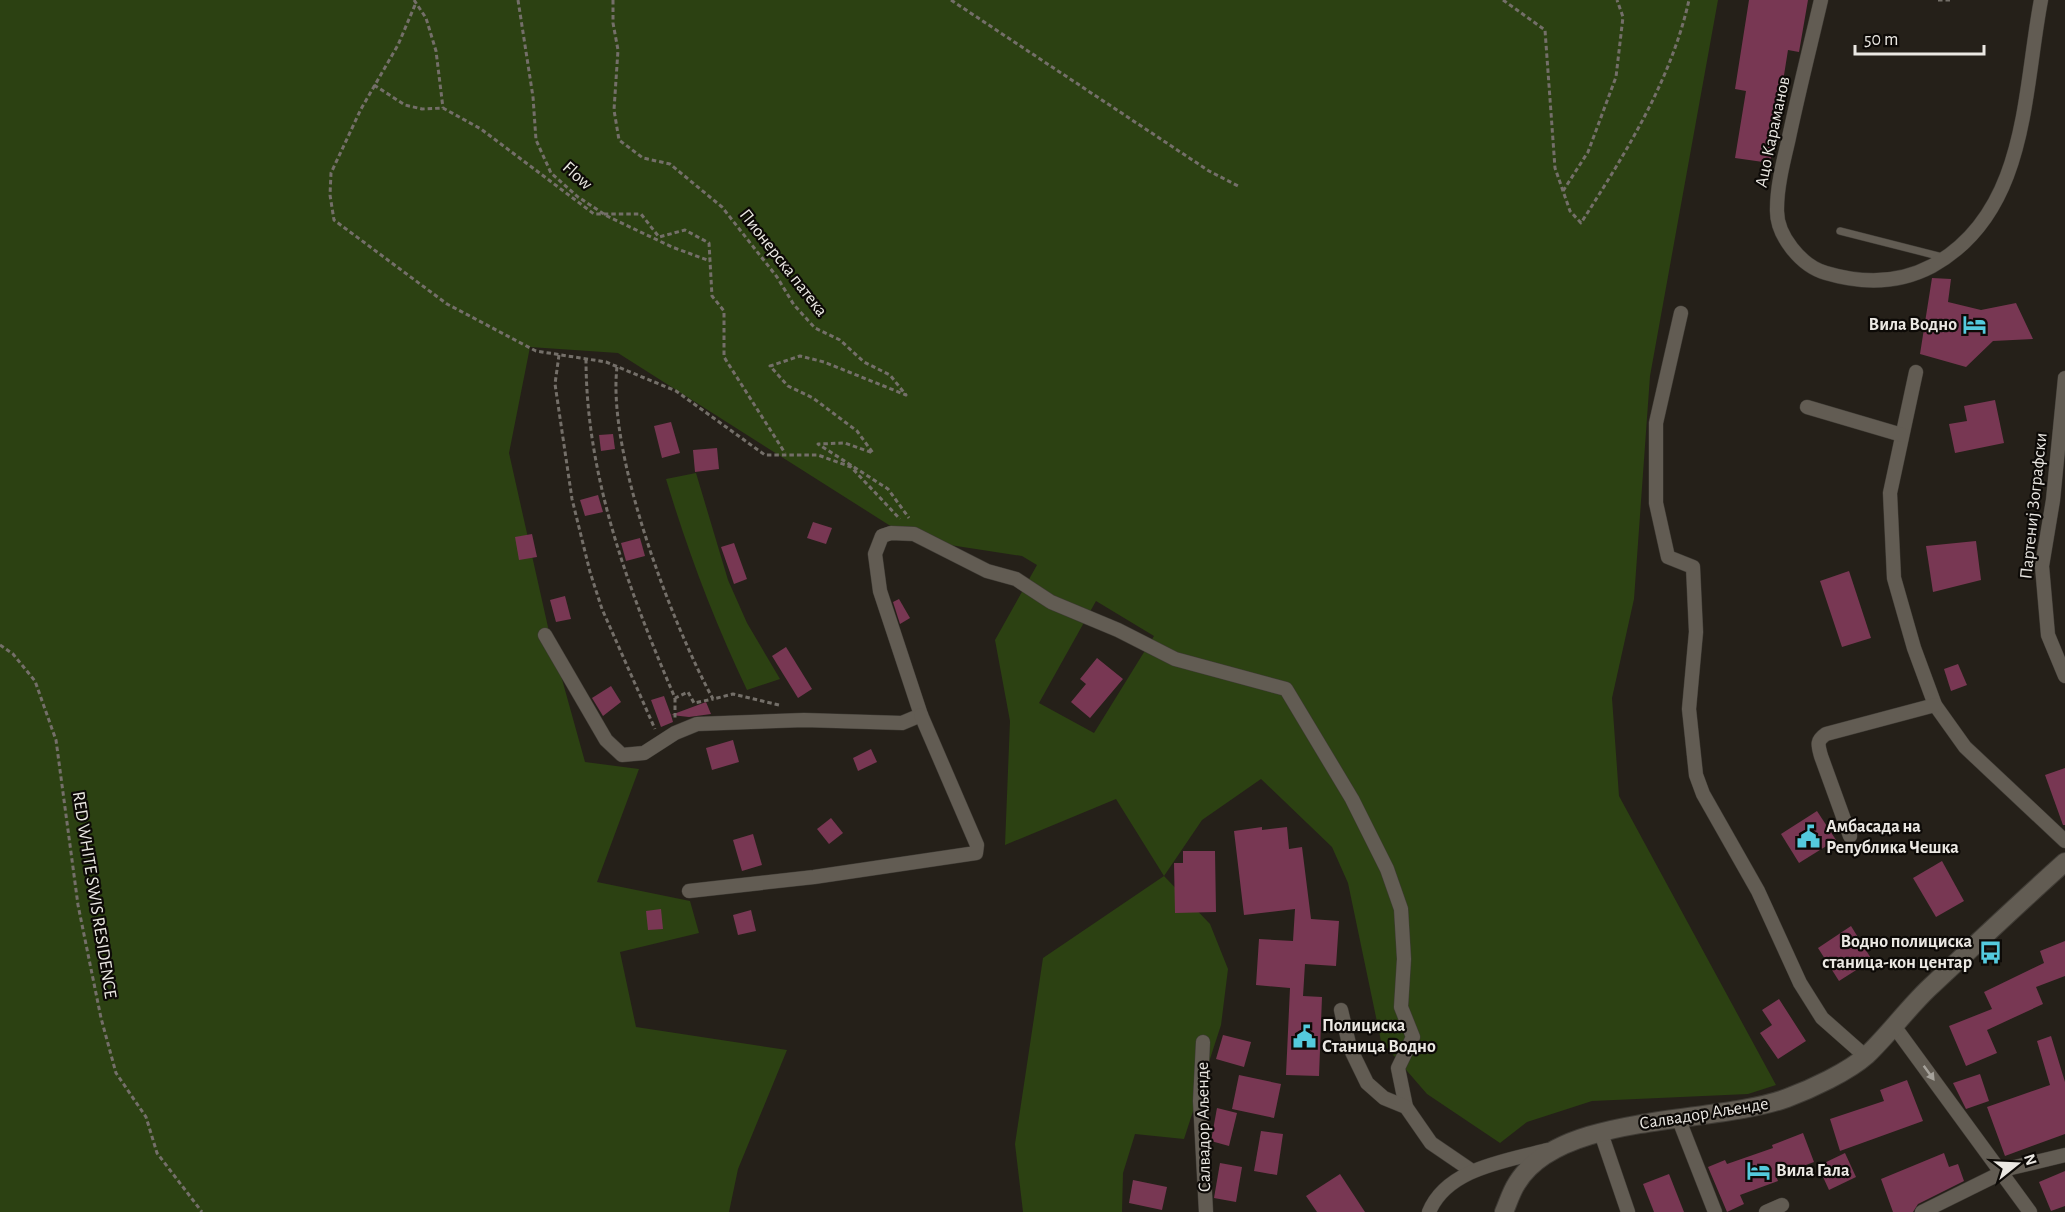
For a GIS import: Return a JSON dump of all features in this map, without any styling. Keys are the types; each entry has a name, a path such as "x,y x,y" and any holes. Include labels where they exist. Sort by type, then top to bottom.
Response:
{"street":[{"name":"Ацо Караманов","path":"1821,0 1781,175 1776,211 1787,242 1807,263 1823,273 1863,281 1900,279 1916,274 1946,258 1981,227 2005,179 2023,124 2041,0"},
{"path":"1681,313 1656,423 1656,503 1668,557 1693,567 1695,632 1689,709 1696,775 1703,794 1758,891 1800,983 1822,1018 1865,1056"},
{"path":"1916,372 1890,493 1894,578 1914,648 1935,705 1965,747 2065,841"},
{"name":"Партениј Зографски","path":"2065,378 2064,410 2043,566 2048,634 2065,676"},
{"path":"1807,407 1902,435"},
{"path":"689,891 814,877 976,853 976,845 921,715 883,602 875,555 882,536 891,533 914,534 987,572 1016,579 1051,602 1118,630 1175,659 1286,689 1352,800 1387,869 1401,909 1404,959 1401,1007 1413,1037 1398,1068 1406,1107 1431,1143 1472,1171"},
{"path":"545,635 606,740 622,755 644,753 675,733 697,724 804,720 902,723 921,715"},
{"path":"1850,836 1818,746 1820,738 1826,734 1935,705"},
{"name":"Салвадор Аљенде","path":"1504,1212 1524,1173 1547,1154 1563,1146 1601,1133 1635,1125 1755,1108 1780,1101 1816,1085 1865,1056 1981,938 2065,862"},
{"path":"1341,1010 1350,1048 1367,1083 1384,1098 1406,1107"},
{"path":"1894,1026 2030,1212"},
{"name":"Салвадор Аљенде","path":"1203,1042 1200,1101 1206,1212"},
{"path":"1679,1120 1715,1212"},
{"path":"1601,1133 1628,1212"},
{"path":"1429,1212 1442,1192 1472,1171 1563,1146"},
{"path":"1922,1212 2021,1164 2065,1155"},
{"path":"1766,1212 1782,1205"}],"lane":[{"path":"1840,231 1946,258"}],"path":[{"path":"414,0 426,18 436,51 443,108"},
{"name":"Flow","path":"518,0 533,97 536,140 550,173 578,197 604,214 672,247 710,261"},
{"name":"Пионерска патека","path":"613,0 613,23 618,50 614,110 619,140 643,158 670,164 722,207 777,277 794,305 815,328 840,340 864,362 890,375 906,394 824,362 800,356 770,366 788,386 813,398 857,431 873,453 845,443 818,444 888,489 930,542"},
{"path":"951,0 1209,171 1240,187"},
{"path":"1503,0 1545,30 1555,168 1570,211 1581,223 1634,140 1683,27 1689,0"},
{"path":"1563,191 1588,152 1616,77 1623,17 1617,0"},
{"path":"1938,0 1950,0"},
{"path":"416,5 332,173 330,195 334,220 447,304 536,351 586,359 617,367 676,391 765,455 785,453 818,455 850,466 914,534"},
{"path":"374,85 405,105 422,109 443,108 481,129 594,214 641,214 659,237 684,230 709,243 712,296 724,311 724,357 785,453"},
{"path":"559,355 555,384 572,499 590,572 602,609 655,729 664,728"},
{"path":"586,359 590,436 630,588 675,698 673,726"},
{"path":"617,367 614,393 619,434 638,508 682,632 713,699"},
{"name":"RED WHITE SWIS RESIDENCE","path":"0,645 13,654 35,681 56,741 78,905 101,1018 116,1073 146,1117 157,1153 202,1212"},
{"path":"675,698 688,692 694,703 733,694 782,706"}],"green space":[{"path":"0,0 1718,0 1650,376 1634,599 1612,698 1619,796 1776,1085 1748,1094 1592,1101 1527,1122 1500,1143 1427,1094 1381,1041 1348,883 1332,847 1261,779 1202,820 1164,876 1116,799 1005,845 1010,721 995,640 1037,565 1022,556 911,539 618,353 530,347 509,453 550,636 585,762 639,769 597,882 690,901 699,933 620,952 636,1027 787,1050 738,1169 729,1212 0,1212","holes":["1096,601 1154,636 1094,733 1039,703"]},
{"path":"696,473 728,580 747,623 780,679 747,690 702,586 666,479"},
{"path":"1164,876 1210,924 1228,969 1221,1025 1184,1139 1135,1134 1123,1173 1122,1212 1023,1212 1015,1144 1043,958"}],"building":[{"path":"1749,0 1808,0 1799,52 1788,50 1770,163 1735,158 1746,91 1735,89"},
{"name":"Вила Водно","path":"1932,278 1951,279 1948,302 1981,310 2016,303 2033,339 1993,341 1966,367 1920,354"},
{"path":"1995,400 2004,443 1955,453 1949,424 1967,421 1964,406"},
{"path":"671,422 680,453 662,458 654,426"},
{"path":"613,434 615,449 601,451 599,435"},
{"path":"717,448 719,469 695,472 693,450"},
{"path":"598,495 603,512 585,516 580,500"},
{"path":"813,522 832,528 826,544 807,538"},
{"path":"532,534 537,557 519,560 515,537"},
{"path":"640,538 645,556 626,561 621,543"},
{"path":"1976,541 1981,580 1933,592 1926,546"},
{"path":"734,543 747,579 734,584 721,547"},
{"path":"1849,571 1871,638 1842,647 1820,581"},
{"path":"565,596 571,619 556,622 550,600"},
{"path":"899,599 910,618 900,624 893,602"},
{"path":"786,647 812,689 798,698 772,656"},
{"path":"1097,658 1123,679 1090,718 1071,702 1086,684 1080,679"},
{"path":"1958,664 1967,685 1951,691 1944,669"},
{"path":"611,686 621,702 603,716 592,698"},
{"path":"664,696 673,722 661,727 651,700"},
{"path":"706,702 711,714 689,717 671,715"},
{"path":"733,740 739,762 712,770 706,748"},
{"path":"871,749 877,762 858,771 853,758"},
{"path":"2065,768 2065,825 2063,825 2045,775"},
{"name":"Амбасада на Република Чешка","path":"1817,811 1836,840 1799,863 1781,834"},
{"path":"831,818 843,833 829,844 817,829"},
{"path":"1262,827 1262,830 1287,827 1289,849 1302,847 1311,919 1339,921 1336,966 1305,964 1303,996 1322,997 1319,1076 1286,1075 1290,988 1256,985 1259,939 1293,941 1295,909 1244,915 1234,831"},
{"path":"753,834 762,865 742,871 733,840"},
{"path":"1183,851 1215,851 1216,912 1175,913 1174,863 1183,863"},
{"path":"1942,861 1964,901 1936,917 1913,878"},
{"path":"661,909 663,929 648,930 646,911"},
{"path":"751,910 756,931 738,935 733,915"},
{"path":"1851,926 1872,960 1839,981 1818,948"},
{"path":"2065,941 2065,976 2036,987 2043,1004 1987,1030 1997,1053 1966,1066 1949,1026 1992,1009 1984,992 2044,963 2040,951"},
{"path":"1779,999 1806,1041 1778,1059 1760,1033 1772,1025 1762,1010"},
{"path":"1223,1035 1251,1042 1244,1067 1216,1059"},
{"path":"2051,1036 2065,1082 2065,1134 2005,1156 1987,1107 2050,1085 2037,1041"},
{"path":"1980,1074 1989,1101 1966,1109 1953,1083"},
{"path":"1239,1075 1281,1084 1274,1118 1232,1109"},
{"path":"1907,1080 1923,1121 1840,1151 1830,1119 1884,1101 1880,1090"},
{"path":"1217,1108 1237,1113 1229,1146 1211,1141"},
{"path":"1261,1131 1283,1134 1277,1175 1254,1171"},
{"path":"1803,1133 1814,1162 1776,1176 1778,1181 1740,1195 1744,1204 1727,1212 1708,1167 1725,1160 1727,1164 1773,1148 1772,1145"},
{"path":"1845,1153 1856,1177 1829,1190 1818,1166"},
{"path":"1944,1153 1949,1167 1958,1164 1964,1181 1918,1204 1913,1212 1893,1212 1881,1179"},
{"path":"1220,1163 1242,1167 1236,1202 1214,1198"},
{"path":"2065,1171 2065,1206 2051,1211 2039,1182"},
{"path":"1340,1174 1365,1212 1317,1212 1306,1196"},
{"path":"1669,1174 1684,1212 1654,1212 1643,1184"},
{"path":"1133,1180 1167,1187 1162,1210 1129,1203"}],"place":[{"name":"Вила Водно","path":"1975,325"},
{"name":"Амбасада на Република Чешка","path":"1808,837"},
{"name":"Водно полициска станица-кон центар","path":"1990,952"},
{"name":"Полициска Станица Водно","path":"1304,1036"},
{"name":"Вила Гала","path":"1758,1171"}]}
